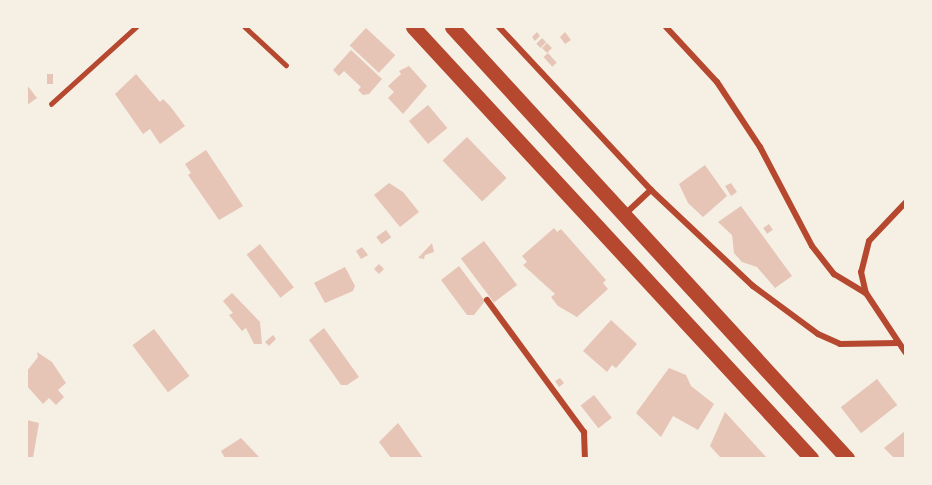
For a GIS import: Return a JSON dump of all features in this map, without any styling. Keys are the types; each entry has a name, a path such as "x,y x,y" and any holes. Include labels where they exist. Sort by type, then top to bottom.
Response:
{"highway":[{"path":"413,27 811,458"},
{"path":"452,27 846,458"}],"street":[{"path":"499,27 651,190 753,286 818,334 840,344 898,343"},
{"path":"666,27 717,82 760,147 812,246 834,274 866,293"},
{"path":"624,215 651,190"},
{"path":"905,203 869,242 861,272 866,293 905,352"},
{"path":"487,300 584,432 585,458"}],"lane":[{"path":"51,104 136,27"},
{"path":"246,27 286,65"}],"building":[{"path":"366,28 395,55 379,73 350,46"},
{"path":"537,32 540,36 535,41 532,37"},
{"path":"565,32 571,40 565,44 560,37"},
{"path":"542,38 546,42 541,48 536,44"},
{"path":"547,43 552,48 547,53 542,48"},
{"path":"351,50 382,79 369,94 363,95 358,90 361,87 344,71 339,76 333,70"},
{"path":"548,53 557,63 552,67 544,57"},
{"path":"409,66 427,86 403,114 388,98 394,92 388,86 401,74 399,71"},
{"path":"47,74 53,74 53,84 47,84"},
{"path":"136,74 160,102 163,99 170,106 185,126 160,144 150,129 143,134 115,94"},
{"path":"27,85 37,98 27,105"},
{"path":"428,105 447,128 428,144 409,121"},
{"path":"467,137 507,178 482,202 443,161"},
{"path":"206,150 243,206 219,220 188,175 191,173 185,164"},
{"path":"705,165 727,196 703,217 688,203 679,184"},
{"path":"389,183 403,192 419,212 400,227 374,195"},
{"path":"731,183 737,192 731,196 725,186"},
{"path":"741,206 792,276 775,288 757,267 742,262 734,253 732,235 718,222"},
{"path":"769,224 773,230 767,234 763,228"},
{"path":"554,228 557,232 561,229 606,280 603,283 608,289 577,317 558,306 551,297 555,294 523,265 527,262 522,256"},
{"path":"386,230 391,237 382,244 376,237"},
{"path":"484,241 517,285 494,302 461,258"},
{"path":"432,243 434,252 425,255 424,259 418,258"},
{"path":"260,244 294,287 280,298 247,254"},
{"path":"362,247 368,255 361,259 356,251"},
{"path":"379,264 384,269 379,274 374,269"},
{"path":"459,266 485,301 474,315 467,315 441,280"},
{"path":"345,267 355,286 353,291 325,303 314,283"},
{"path":"232,293 260,322 262,344 254,344 246,328 242,331 229,315 233,313 223,301"},
{"path":"611,320 637,344 616,368 612,365 607,372 583,351"},
{"path":"324,328 359,377 347,385 341,385 309,340"},
{"path":"154,329 190,376 168,392 132,345"},
{"path":"273,335 276,339 269,346 265,342"},
{"path":"37,352 52,362 66,383 58,390 64,397 56,405 49,398 43,404 27,386 27,371 38,357"},
{"path":"669,368 686,375 691,386 714,404 698,430 673,416 661,437 636,413"},
{"path":"560,378 564,383 559,387 555,381"},
{"path":"877,379 897,405 861,433 841,407"},
{"path":"594,395 612,418 598,428 581,405"},
{"path":"725,412 767,458 721,458 710,446"},
{"path":"27,420 39,423 33,458 27,458"},
{"path":"398,423 423,458 391,458 379,442"},
{"path":"905,431 905,458 894,458 884,448"},
{"path":"241,438 260,458 225,458 221,451"}]}
